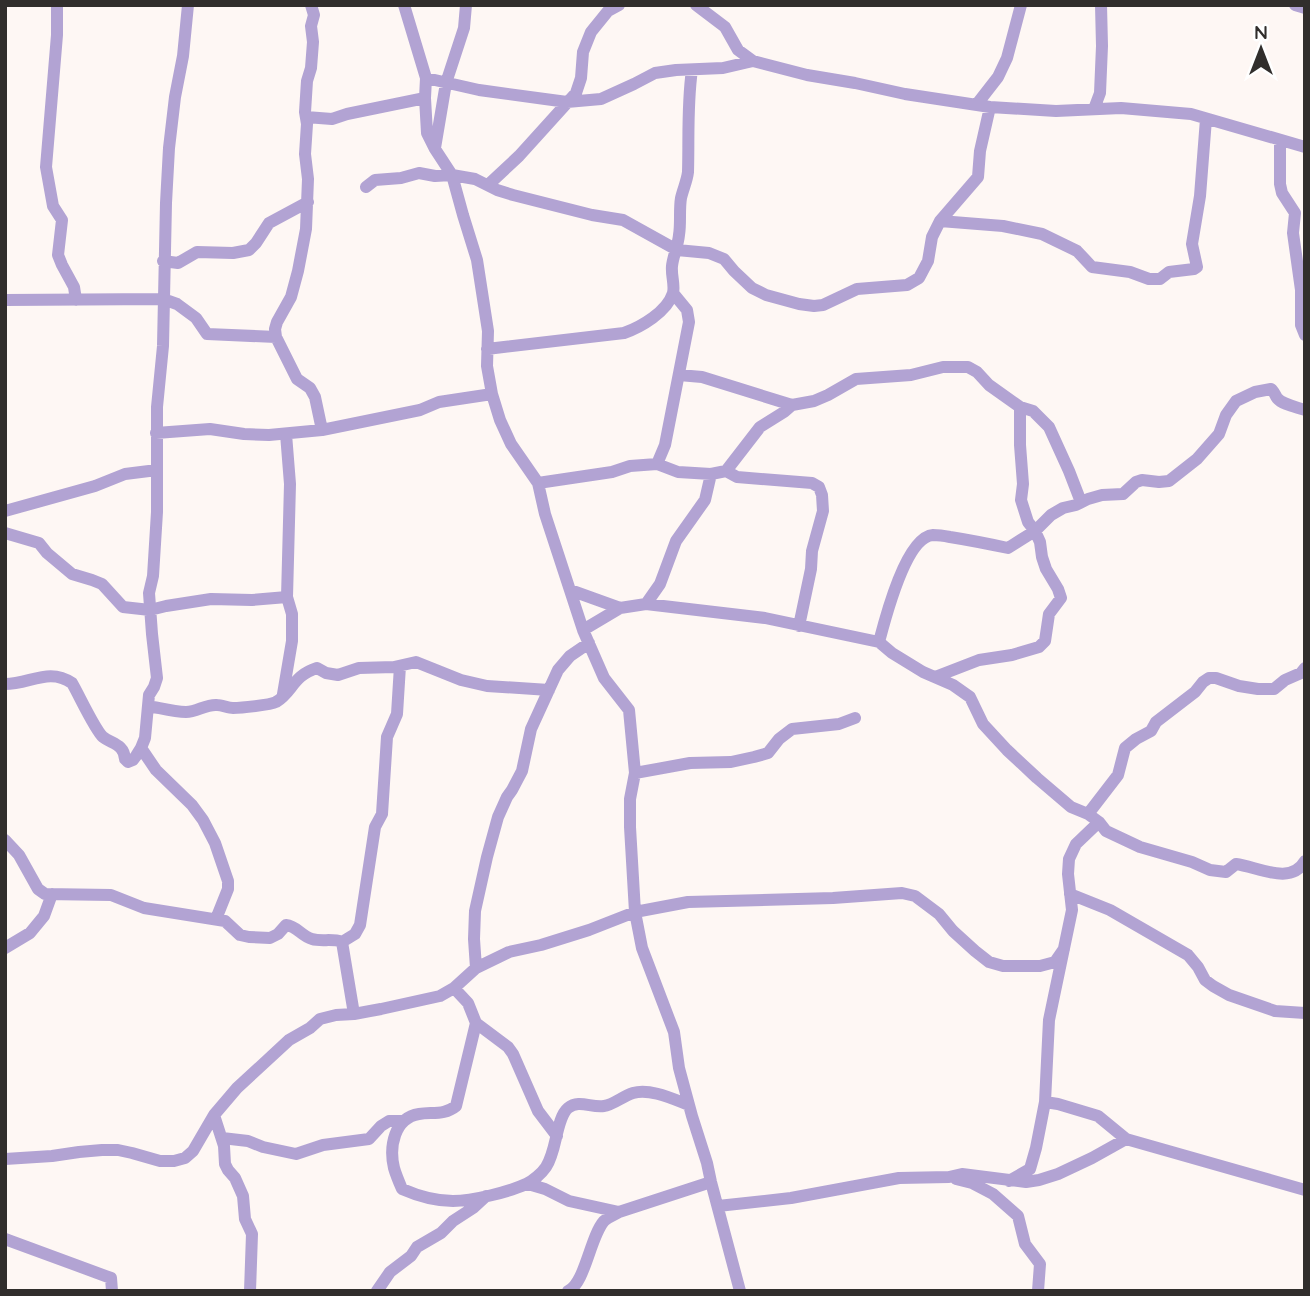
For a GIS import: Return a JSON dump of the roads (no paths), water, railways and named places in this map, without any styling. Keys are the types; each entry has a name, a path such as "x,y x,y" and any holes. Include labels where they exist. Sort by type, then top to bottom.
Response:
{"street":[{"path":"57,5 46,167 53,206 62,220 58,255 74,287 76,300"},
{"path":"5,684 16,684 42,676 65,679 72,683 98,731 104,738 121,747 128,762 133,760 141,748 145,738 149,695 157,678 149,593 153,576 157,512 156,433 163,346 163,261 169,148 188,5"},
{"path":"311,5 314,15 311,26 312,62 307,82 306,229 291,296 275,329 276,337 297,379 310,388 315,397 322,430"},
{"path":"404,5 426,78 427,133 452,174 477,260 488,331 488,366 492,394 500,420 511,444 538,483 545,514 583,630 604,678 629,710 635,773 630,827 635,912 642,948 674,1032 679,1068 708,1163 740,1291"},
{"path":"435,149 446,83 464,28 466,5"},
{"path":"488,185 519,156 576,93 581,78 583,52 591,32 608,11 619,5"},
{"path":"696,5 725,27 738,50 753,61 807,75 905,94 984,105 1056,111 1121,107 1191,114 1305,147"},
{"path":"366,187 375,180 401,178 419,173 435,176 452,174 475,179 497,190 592,215 623,220 677,250 709,253 724,259 752,288 766,295 814,306 823,305 857,289 907,285 919,278 928,261 932,237 940,220 978,177 984,105 1007,58 1021,5"},
{"path":"1094,109 1100,93 1101,5"},
{"path":"1295,5 1305,8"},
{"path":"426,78 503,94 567,103 601,99 655,73 723,68 753,61"},
{"path":"657,464 665,444 689,322 687,310 673,293 672,266 680,233 681,199 688,174 688,92 692,70"},
{"path":"306,117 332,119 425,98"},
{"path":"940,220 1003,226 1042,234 1077,251 1092,267 1130,272 1149,279 1160,279 1169,272 1194,269 1197,267 1192,244 1200,196 1206,119"},
{"path":"1280,140 1280,184 1295,213 1293,233 1301,290 1301,325 1305,335"},
{"path":"163,261 178,263 197,252 233,253 248,250 269,223 308,202"},
{"path":"488,349 624,333 639,328 655,317 673,293"},
{"path":"5,300 163,299 177,304 196,318 207,334 276,337"},
{"path":"679,375 702,377 792,405 814,401 856,379 911,375 943,367 968,367 1020,407 1033,411 1049,427 1081,502"},
{"path":"879,642 906,562 914,547 924,538 933,535 1008,548 1035,531 1051,515 1063,508 1101,495 1123,494 1142,480 1169,481 1203,452 1219,434 1230,408 1245,396 1271,389 1284,403 1305,410"},
{"path":"156,433 210,429 269,435 322,430 420,410 439,402 492,394"},
{"path":"726,471 760,427 792,405"},
{"path":"935,677 979,660 1030,651 1039,646 1045,641 1049,614 1061,598 1043,562 1040,542 1028,522 1021,500 1023,484 1020,407"},
{"path":"282,697 292,641 292,614 287,597 290,484 286,434"},
{"path":"538,483 612,472 631,466 657,464 678,472 711,474 726,471 737,477 812,483 819,487 823,511 812,551 799,626"},
{"path":"5,511 95,486 125,474 157,470"},
{"path":"646,604 660,584 676,541 705,500 711,474"},
{"path":"5,533 39,543 72,575 102,584 123,607 150,610 211,599 287,597"},
{"path":"570,590 620,608"},
{"path":"583,630 620,608 646,604 765,618 879,642 892,653 970,697 983,724 1007,750 1071,807 1094,818 1105,831 1140,847 1210,870 1226,872 1236,864 1280,874 1293,873 1305,861"},
{"path":"476,968 475,911 486,857 498,817 522,771 531,729 558,670 570,656 589,643"},
{"path":"148,706 188,713 210,705 232,708 273,704 306,672 317,668 338,675 359,667 400,666 415,662 461,680 486,686 549,690"},
{"path":"342,942 355,934 360,925 375,827 382,814 387,737 397,714 400,666"},
{"path":"1009,1181 1030,1169 1045,1102 1049,1020 1072,910 1069,859 1118,775 1125,748 1151,731 1156,722 1209,678 1238,686 1274,689 1305,668"},
{"path":"635,773 690,763 731,762 754,757 768,753 779,739 792,729 839,724 855,718"},
{"path":"141,748 156,770 192,805 215,842 228,881 228,889 216,919"},
{"path":"5,840 19,855 38,888 45,894 111,895 144,908 225,921 240,935 249,937 270,938 286,925 293,926 314,940 336,939 342,942"},
{"path":"6,1154 52,1156 118,1150 160,1161 185,1158 193,1151 214,1115 237,1088 289,1040 320,1019 440,996 454,988 476,968 509,952 541,946 635,912 688,902 902,893 915,896 939,914 953,931 989,962 1003,966 1040,966 1055,962 1064,949"},
{"path":"5,948 30,933 44,916 52,894"},
{"path":"1070,894 1110,910 1188,955 1205,980 1229,995 1275,1011 1305,1013"},
{"path":"342,942 354,1014"},
{"path":"454,988 468,1003 476,1023 508,1047 513,1054 533,1101 557,1136"},
{"path":"476,1023 456,1106 450,1111 416,1114 398,1126 393,1145 394,1167 402,1189 419,1197 454,1201 486,1196 528,1184 545,1169 554,1152 561,1115 570,1106 579,1103 605,1106 636,1091 657,1094 689,1105"},
{"path":"1045,1102 1098,1116 1126,1139 1305,1190"},
{"path":"214,1115 224,1146 225,1164 243,1196 245,1219 252,1234 250,1291"},
{"path":"222,1138 248,1141 262,1147 296,1154 323,1145 369,1139 389,1121 403,1121"},
{"path":"718,1206 791,1198 899,1178 973,1174 1009,1181 1039,1180 1092,1158 1126,1139"},
{"path":"949,1177 972,1183 993,1194 1018,1216 1025,1244 1040,1264 1038,1291"},
{"path":"568,1291 573,1289 579,1280 605,1220 619,1212 711,1182"},
{"path":"528,1184 569,1201 619,1212"},
{"path":"377,1291 385,1285 390,1272 411,1256 417,1247 441,1233 486,1196"},
{"path":"5,1239 111,1278 112,1291"}]}
